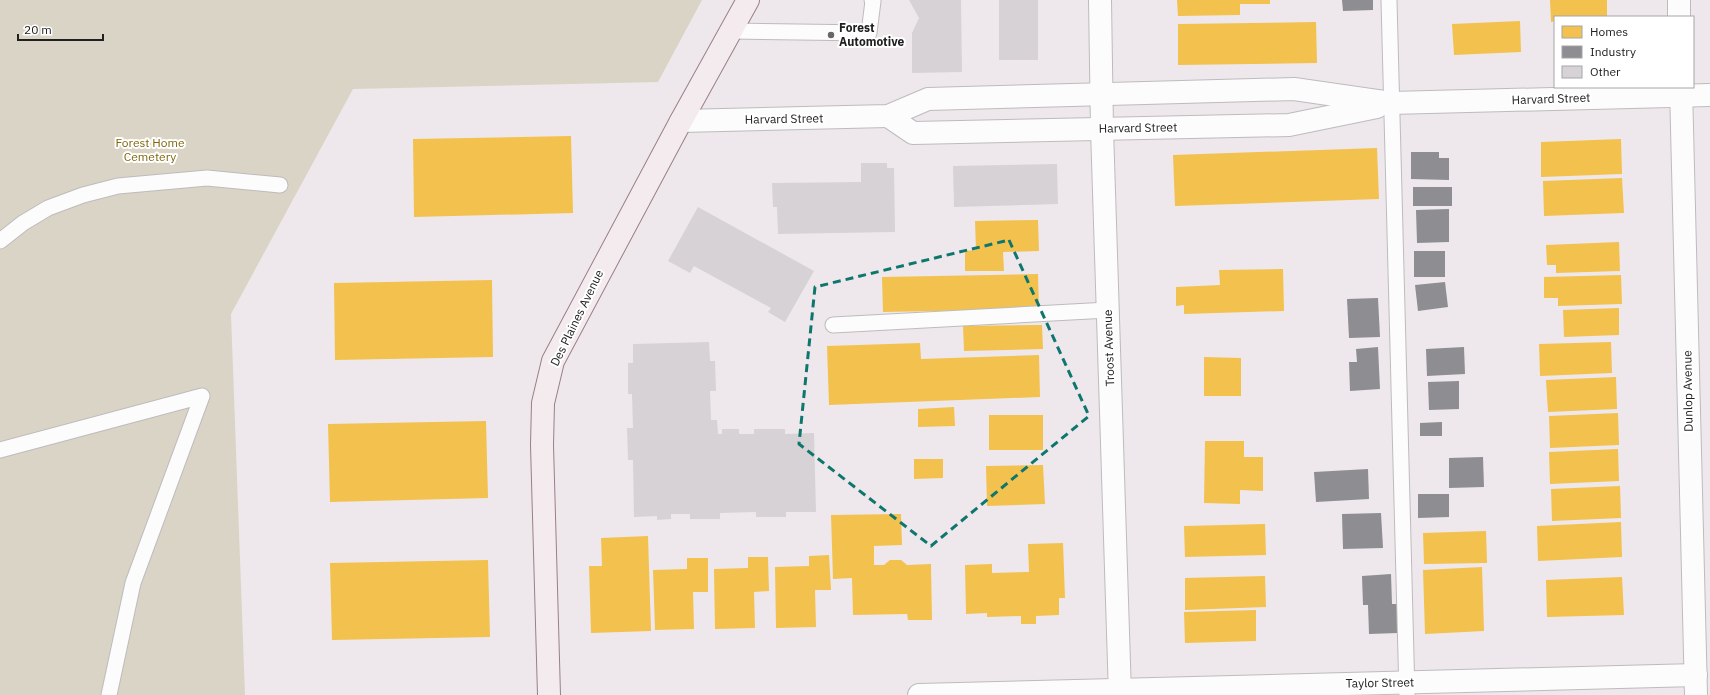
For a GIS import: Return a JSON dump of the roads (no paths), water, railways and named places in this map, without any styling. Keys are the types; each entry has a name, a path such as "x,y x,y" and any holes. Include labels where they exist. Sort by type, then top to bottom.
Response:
{"main road":[{"name":"Des Plaines Avenue","path":"549,695 542,445 543,403 554,361 586,297 680,121 748,0"}],"street":[{"name":"Troost Avenue","path":"1100,0 1101,94 1120,692"},
{"path":"1679,0 1679,16"},
{"name":"Harvard Street","path":"680,121 888,116 928,99 1294,89 1391,103"},
{"name":"Harvard Street","path":"888,116 913,133 1289,125 1391,103 1681,91 1710,95"},
{"name":"Dunlop Avenue","path":"1681,91 1696,685"},
{"name":"Taylor Street","path":"920,695 1696,685"}],"lane":[{"path":"731,30 869,33 872,0"},
{"path":"1389,0 1407,689"},
{"path":"0,241 23,223 48,208 83,195 118,186 207,178 280,185"},
{"path":"833,324 1108,310"},
{"path":"0,450 202,396 133,582 109,695"}],"place":[{"name":"Forest Automotive","path":"831,35"}],"park label":[{"name":"Forest Home Cemetery","path":"150,150"}]}
